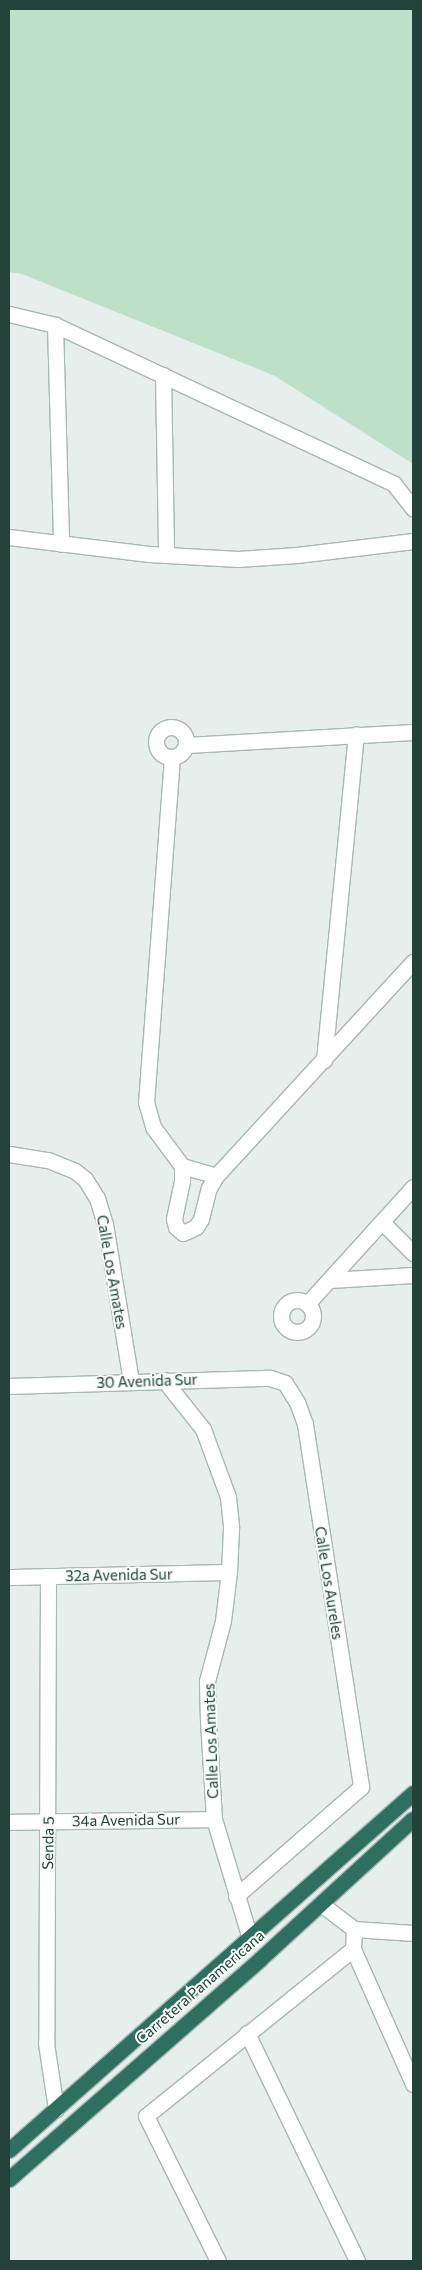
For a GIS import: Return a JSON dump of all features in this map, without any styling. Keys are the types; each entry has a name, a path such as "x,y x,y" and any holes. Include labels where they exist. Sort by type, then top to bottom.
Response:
{"highway":[{"name":"Carretera Panamericana","path":"9,2150 413,1793"},
{"name":"Carretera Panamericana","path":"9,2179 321,1904 413,1819"}],"street":[{"path":"9,314 56,325 394,484 413,508"},
{"path":"56,325 60,544"},
{"path":"163,375 166,556"},
{"path":"9,537 166,556 230,559 271,557 413,541"},
{"path":"168,727 177,728 185,734 186,745 181,754 172,757 167,757 158,751 156,741 159,732 168,727"},
{"path":"186,745 413,732"},
{"path":"324,1060 356,735"},
{"path":"172,757 146,1102 153,1127 182,1166 182,1181 174,1219 176,1227 183,1233 196,1227 209,1188 216,1176 413,962"},
{"name":"Calle Los Amates","path":"9,1154 48,1160 75,1171 84,1179 97,1198 105,1224 131,1381"},
{"path":"182,1166 216,1176"},
{"path":"307,1304 413,1187"},
{"path":"382,1222 413,1253"},
{"path":"330,1280 413,1275"},
{"name":"30 Avenida Sur","path":"9,1386 270,1378 285,1383"},
{"name":"Calle Los Amates","path":"164,1380 198,1420 224,1481 228,1497 231,1528 229,1572 223,1621 207,1681 208,1721 214,1818 250,1938"},
{"name":"Calle Los Aureles","path":"236,1896 361,1787 305,1424 297,1402 285,1383"},
{"name":"32a Avenida Sur","path":"9,1577 229,1572"},
{"name":"Senda 5","path":"48,1576 46,2043 56,2109"},
{"name":"34a Avenida Sur","path":"9,1822 214,1818"},
{"path":"321,1904 354,1929 413,1933"},
{"path":"354,1929 353,1949 413,2084"},
{"path":"218,2261 146,2116 353,1949"},
{"path":"247,2033 357,2261"}],"green space":[{"path":"9,9 413,9 413,464 275,376 22,274 9,272"}]}
